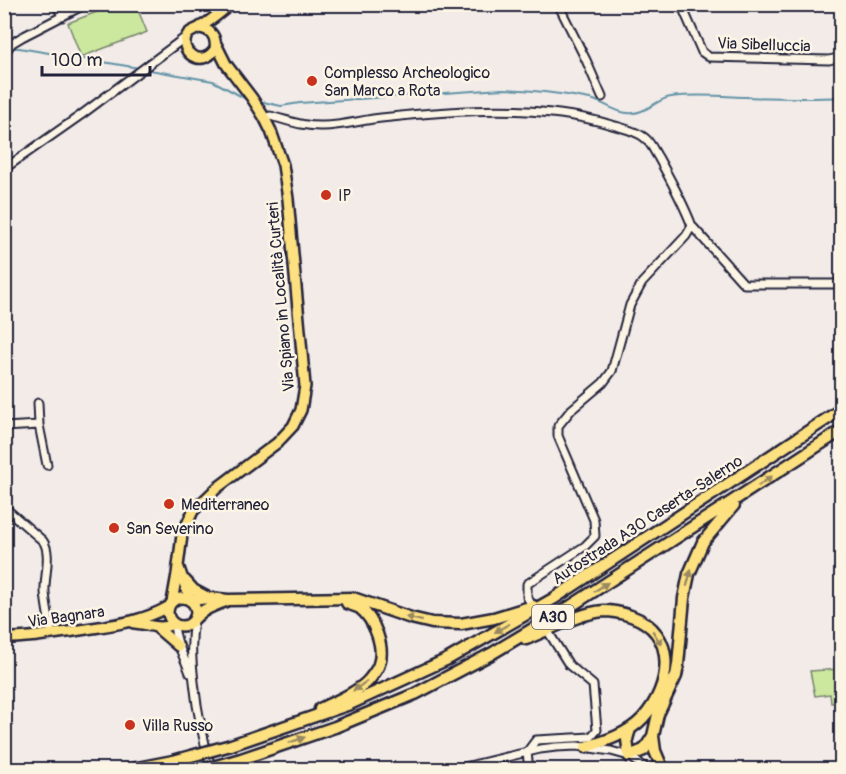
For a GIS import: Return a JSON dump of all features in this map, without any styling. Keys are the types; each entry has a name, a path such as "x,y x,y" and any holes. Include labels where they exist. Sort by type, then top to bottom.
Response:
{"highway":[{"name":"Autostrada A30 Caserta-Salerno","path":"127,770 173,761 287,726 350,704 448,659 553,599 842,409"},
{"name":"Autostrada A30 Caserta-Salerno","path":"202,770 242,759 335,727 415,693 491,654 571,606 842,430"},
{"path":"630,729 627,739 629,756 644,750 653,736 658,714 676,676 684,598 689,574 703,542 740,498"},
{"path":"287,726 354,691 369,680 380,663 380,644 370,619 359,608 333,597"},
{"path":"190,600 353,598 411,618 461,624 494,618 553,599"},
{"path":"194,619 200,613 228,600"},
{"path":"491,654 589,614 602,611 613,611 638,619 649,626 659,637 667,667 654,704 630,729 603,742 586,747"},
{"path":"653,736 655,750 663,770"}],"main road":[{"path":"226,64 208,57 198,58 190,54 185,45 190,32 231,4"},
{"path":"208,57 216,44 213,34 216,15"},
{"path":"199,28 209,30 213,34"},
{"name":"Via Spiano in Località Curteri","path":"170,604 182,535 193,510 217,488 277,443 293,426 301,410 305,386 283,165 264,118 226,64 216,44"},
{"name":"Via Spiano in Località Curteri","path":"178,563 190,600"},
{"path":"182,577 194,590 209,598"},
{"path":"180,597 190,600 196,610 194,619 187,625 174,624 168,615 170,604 180,597"},
{"name":"Via Bagnara","path":"4,638 52,634 132,622 155,615 170,604"},
{"name":"Via Bagnara","path":"132,622 156,627 174,624"},
{"path":"156,627 178,646"}],"street":[{"path":"57,4 62,17"},
{"path":"4,53 9,44 86,4"},
{"path":"558,4 602,97"},
{"name":"Via Sibelluccia","path":"681,4 702,52 709,57 829,60 842,57"},
{"path":"5,165 187,36"},
{"path":"171,47 187,50"},
{"path":"264,118 270,116 309,126 324,126 408,115 502,111 561,114 598,121 642,136 649,142 692,226 744,284 842,284"},
{"path":"530,602 527,597 527,584 585,546 596,536 594,520 558,436 558,426 572,410 603,383 612,371 630,305 638,290 661,261 686,236 692,226"},
{"path":"38,403 39,425 47,465"},
{"path":"4,427 39,425"},
{"path":"4,507 47,546 45,592 52,634"},
{"path":"194,619 191,652 194,681 204,743 212,770"},
{"path":"174,624 178,646 194,681"},
{"path":"529,770 527,752 536,740 591,737 597,730 593,685 569,665 549,633"},
{"path":"838,770 842,736"},
{"path":"452,770 556,747 586,747 612,751 629,756 649,770"}],"green space":[{"path":"115,5 136,5 147,32 81,57 68,23"},
{"path":"841,669 841,702 831,703 830,694 815,696 810,671"}],"waterway":[{"path":"11,48 139,68"},
{"path":"144,69 213,81 250,100"},
{"path":"259,101 281,106 502,89 579,97 627,113 638,112 666,98 680,96 842,97"}],"place":[{"name":"Complesso Archeologico San Marco a Rota","path":"312,81"},
{"name":"IP","path":"326,195"},
{"name":"Mediterraneo","path":"169,504"},
{"name":"San Severino","path":"114,528"},
{"name":"Villa Russo","path":"130,725"}]}
